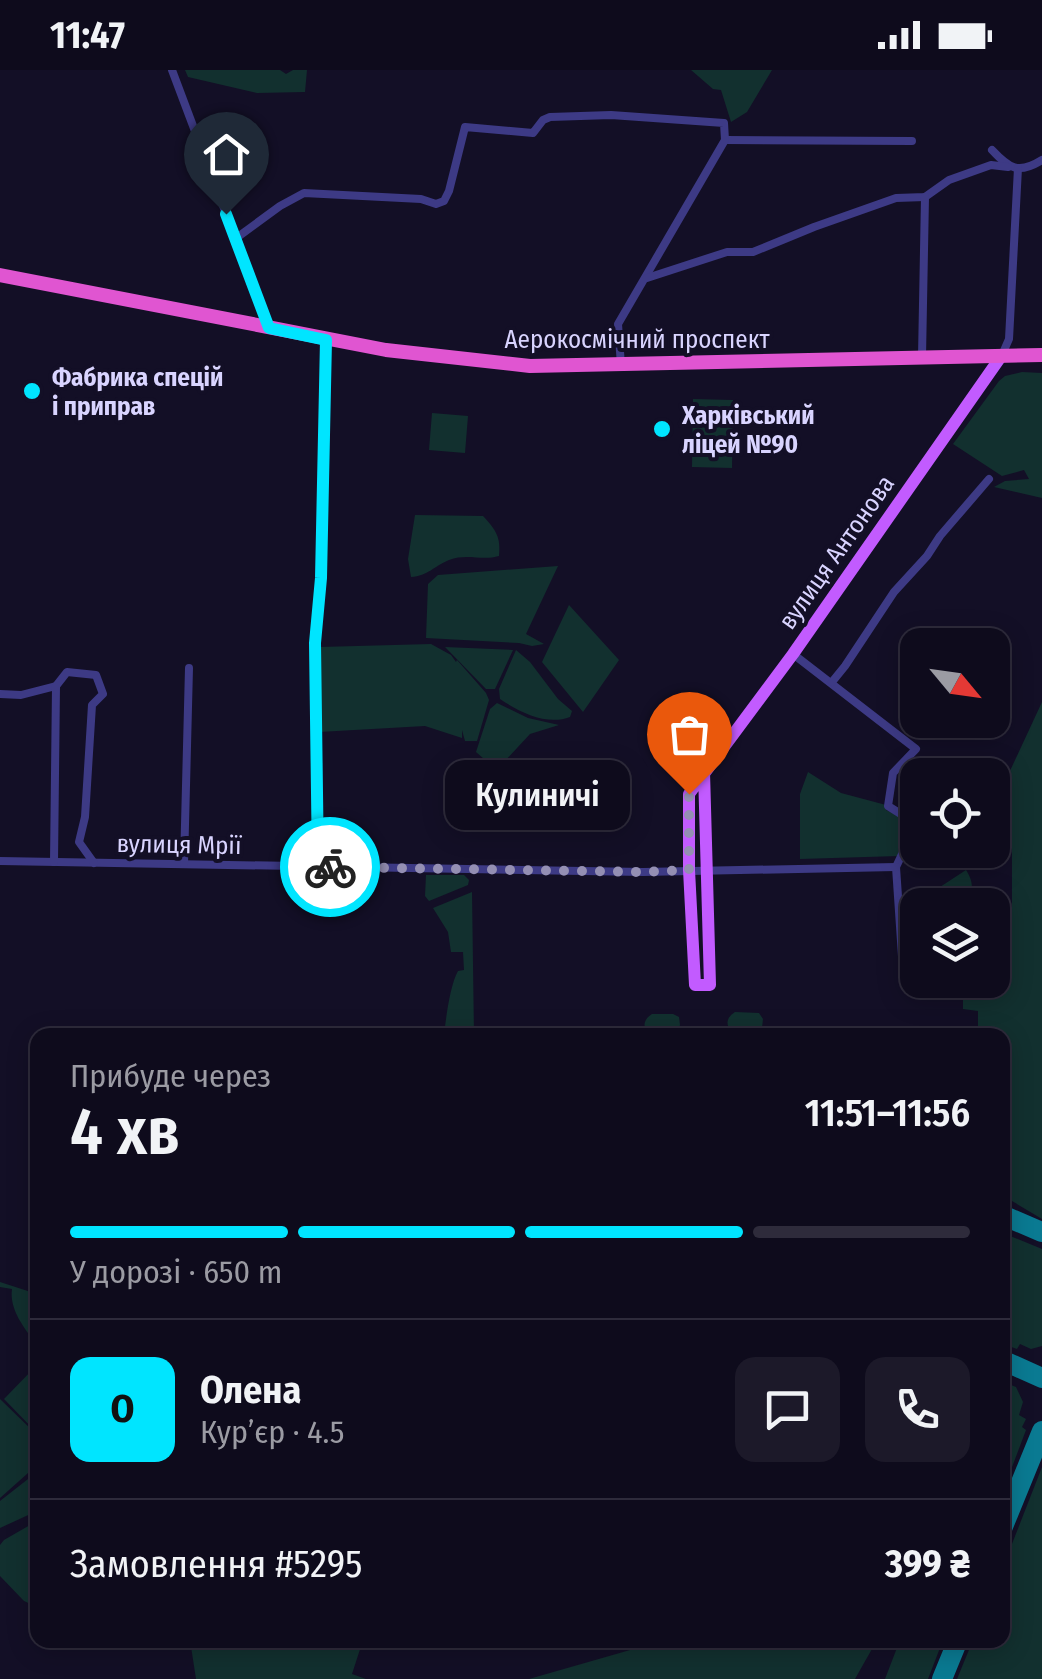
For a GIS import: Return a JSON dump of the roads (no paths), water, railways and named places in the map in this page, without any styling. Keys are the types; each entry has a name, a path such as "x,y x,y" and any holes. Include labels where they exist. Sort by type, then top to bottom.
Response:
{"highway":[{"name":"Аерокосмічний проспект","path":"0,276 326,340 530,366 1042,355"}],"main road":[{"name":"вулиця Антонова","path":"704,772 710,985 695,985 689,794 704,772 794,654 1002,355"}],"street":[{"path":"172,70 269,328"},
{"path":"235,239 304,193 421,199 436,204 444,201 465,127 532,132 550,117 611,115 724,124 725,140 618,324 621,364"},
{"path":"725,140 912,141"},
{"path":"992,150 1013,168"},
{"path":"646,278 727,252 753,252 896,198 925,197 949,180 991,165 1013,168 1041,163"},
{"path":"1002,355 1010,338 1013,168"},
{"path":"922,357 925,197"},
{"path":"318,867 315,643 321,578 326,340"},
{"path":"832,682 894,592 989,480"},
{"path":"794,654 916,749 907,758"},
{"path":"184,864 188,668"},
{"path":"0,694 21,695 56,686 67,672 96,675 103,694 92,705 85,817 79,842 94,863"},
{"path":"54,862 56,686"},
{"path":"900,766 893,773 888,806 900,814"},
{"path":"900,858 896,867 900,926"},
{"name":"вулиця Мрії","path":"0,860 643,872 896,867"}],"place":[{"name":"Фабрика спецій і приправ","path":"32,391"},
{"name":"Харківський ліцей №90","path":"662,429"},
{"name":"Кулиничі","path":"689,794"}]}
